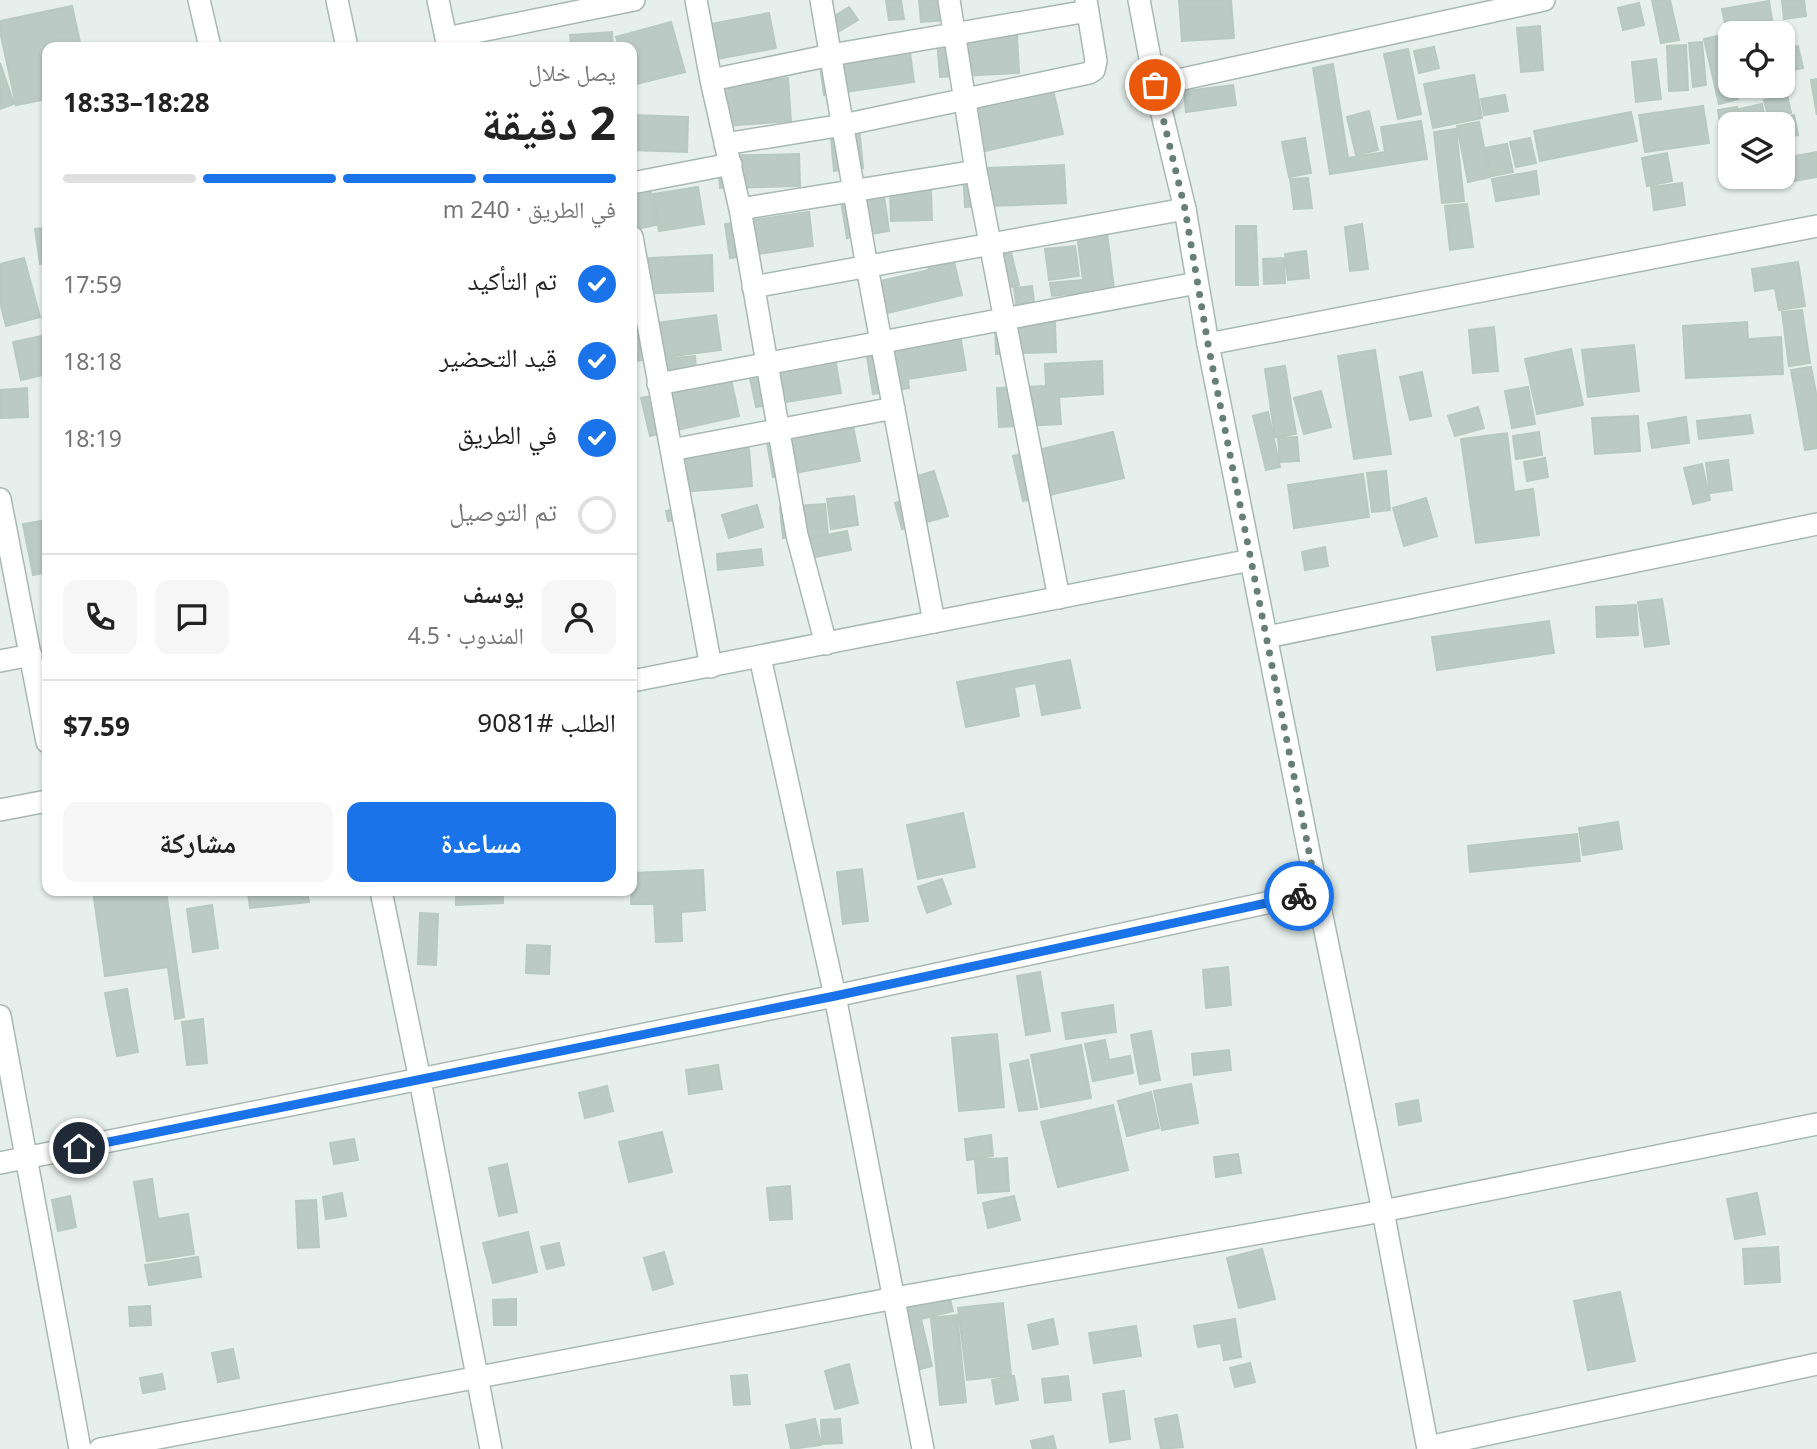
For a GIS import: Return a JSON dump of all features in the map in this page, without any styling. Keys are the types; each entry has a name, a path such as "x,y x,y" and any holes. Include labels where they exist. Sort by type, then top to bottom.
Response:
{"street":[{"path":"199,0 209,42"},
{"path":"337,0 346,42"},
{"path":"438,0 447,42 635,0"},
{"path":"696,0 740,209 797,535 826,644"},
{"path":"821,0 867,267 934,622"},
{"path":"949,0 976,171 1059,598"},
{"path":"1139,0 1155,85 1185,209 1208,344 1317,892 1384,1211 1428,1448 1817,1363"},
{"path":"1155,85 1544,0"},
{"path":"637,181 728,154 843,125 965,101 1094,71 1096,61 1087,5 954,35 831,55 711,80"},
{"path":"740,209 976,171"},
{"path":"753,287 1185,209"},
{"path":"1208,344 1817,226"},
{"path":"637,265 710,667"},
{"path":"658,384 1197,283"},
{"path":"671,450 894,408"},
{"path":"0,499 8,576 31,655 42,716"},
{"path":"1267,637 1817,524"},
{"path":"637,680 1251,560"},
{"path":"0,661 31,655"},
{"path":"760,657 835,996 923,1449"},
{"path":"0,810 42,802"},
{"path":"0,1163 835,996 1317,892"},
{"path":"382,896 491,1449"},
{"path":"0,1016 80,1449"},
{"path":"100,1449 895,1298 1384,1211 1817,1124"}],"building":[{"path":"886,0 901,0 904,19 889,20"},
{"path":"919,0 946,0 948,20 921,22"},
{"path":"1179,0 1231,0 1234,38 1182,41"},
{"path":"1652,0 1670,0 1679,40 1661,43"},
{"path":"1782,0 1804,0 1806,16 1784,19"},
{"path":"1769,1 1772,21 1724,21 1722,9"},
{"path":"1639,3 1644,25 1623,30 1618,8"},
{"path":"72,6 80,42 42,42 42,100 16,105 0,21"},
{"path":"849,7 858,20 828,38 820,25"},
{"path":"769,13 776,48 701,62 695,27"},
{"path":"671,22 685,72 637,84 637,42 618,42 616,37"},
{"path":"1540,26 1543,70 1521,72 1517,28"},
{"path":"612,32 613,42 571,42 570,35"},
{"path":"1017,35 1019,73 940,77 937,39"},
{"path":"1718,36 1718,98 1738,99 1719,104 1704,39"},
{"path":"1702,42 1706,85 1693,87 1689,43"},
{"path":"1686,45 1688,90 1669,91 1667,46"},
{"path":"909,46 914,82 824,95 819,58"},
{"path":"1798,46 1803,68 1795,70 1795,47"},
{"path":"1434,47 1439,68 1419,73 1414,51"},
{"path":"1408,49 1421,114 1398,119 1384,54"},
{"path":"1656,59 1661,99 1636,102 1632,62"},
{"path":"0,63 14,104 0,109"},
{"path":"1333,64 1348,158 1385,152 1381,127 1421,121 1427,159 1330,174 1313,68"},
{"path":"1474,75 1482,118 1433,128 1424,84"},
{"path":"788,78 791,121 727,126 723,83"},
{"path":"1817,79 1817,115 1811,80"},
{"path":"1052,85 1063,134 967,155 956,107"},
{"path":"1233,85 1236,105 1186,112 1184,91"},
{"path":"1505,95 1508,111 1484,115 1481,99"},
{"path":"1788,98 1791,112 1767,112 1764,100"},
{"path":"1762,104 1764,112 1740,112 1739,109"},
{"path":"1703,106 1709,143 1645,152 1639,115"},
{"path":"1737,107 1738,112 1718,112"},
{"path":"1369,111 1378,150 1356,155 1347,117"},
{"path":"1631,112 1637,141 1540,161 1534,131"},
{"path":"637,115 688,117 687,152 637,150"},
{"path":"1479,122 1490,177 1468,182 1457,126"},
{"path":"859,126 863,168 834,171 830,128"},
{"path":"1456,129 1464,201 1442,203 1434,132"},
{"path":"1305,138 1311,173 1289,177 1282,142"},
{"path":"1530,138 1536,163 1516,167 1510,142"},
{"path":"1507,144 1513,172 1491,176 1485,148"},
{"path":"1817,152 1817,177 1795,181 1795,156"},
{"path":"1667,153 1672,181 1647,186 1642,158"},
{"path":"799,154 800,186 720,188 718,156"},
{"path":"1064,165 1066,203 965,207 963,169"},
{"path":"1536,171 1539,194 1496,201 1492,179"},
{"path":"1308,178 1312,208 1294,209 1290,179"},
{"path":"1682,183 1685,205 1654,210 1651,187"},
{"path":"698,187 704,224 659,231 653,194"},
{"path":"650,189 656,225 637,229 637,191"},
{"path":"883,189 889,231 847,238 840,195"},
{"path":"890,190 931,190 932,220 891,221"},
{"path":"1467,204 1473,247 1450,250 1445,206"},
{"path":"809,212 813,246 730,258 725,224"},
{"path":"1362,224 1368,269 1350,271 1345,227"},
{"path":"1236,226 1256,226 1258,285 1236,285"},
{"path":"42,228 42,264 40,264 35,229"},
{"path":"1107,232 1114,289 1052,296 1050,283 1083,280 1077,235"},
{"path":"1007,236 1019,285 1000,289 989,241"},
{"path":"1075,246 1079,276 1049,280 1045,249"},
{"path":"951,249 962,295 871,317 863,285 929,270 926,255"},
{"path":"1306,251 1309,278 1288,280 1285,254"},
{"path":"712,255 713,291 637,294 637,259"},
{"path":"24,258 40,317 6,326 0,302 0,264"},
{"path":"1284,258 1285,283 1264,284 1263,259"},
{"path":"1798,262 1805,306 1779,310 1775,288 1755,291 1752,269"},
{"path":"1032,286 1036,317 1018,319 1014,288"},
{"path":"1802,310 1810,363 1789,366 1782,312"},
{"path":"716,315 721,350 637,361 637,325"},
{"path":"1055,321 1056,352 996,354 995,324"},
{"path":"1747,322 1748,339 1781,337 1783,374 1686,378 1683,326"},
{"path":"1494,327 1498,371 1473,373 1469,330"},
{"path":"960,335 966,370 908,379 909,388 873,394 864,338"},
{"path":"42,336 42,375 21,380 13,342"},
{"path":"1634,345 1639,391 1588,397 1582,350"},
{"path":"1571,349 1583,405 1537,414 1525,359"},
{"path":"1375,350 1391,454 1354,459 1338,356"},
{"path":"695,356 696,368 666,371 665,359"},
{"path":"835,359 841,393 756,407 749,373"},
{"path":"1102,361 1103,394 1059,397 1061,424 999,427 997,388 1046,386 1045,364"},
{"path":"1285,366 1296,434 1275,437 1265,369"},
{"path":"1811,367 1817,398 1817,448 1805,450 1791,370"},
{"path":"1422,372 1431,416 1410,420 1400,377"},
{"path":"731,379 739,416 650,436 641,398"},
{"path":"1528,387 1535,424 1512,428 1505,391"},
{"path":"27,388 28,417 0,418 0,390"},
{"path":"1321,391 1331,427 1304,434 1294,398"},
{"path":"1478,407 1484,428 1455,436 1448,416"},
{"path":"1268,412 1280,467 1266,470 1253,416"},
{"path":"1750,415 1753,433 1699,439 1697,421"},
{"path":"1638,416 1640,451 1595,454 1592,418"},
{"path":"1686,417 1689,443 1652,448 1648,423"},
{"path":"852,421 860,461 773,477 766,437"},
{"path":"1113,432 1124,478 1023,501 1013,456"},
{"path":"1539,432 1542,455 1516,459 1513,436"},
{"path":"1507,433 1514,492 1533,489 1539,535 1476,543 1461,439"},
{"path":"1297,437 1299,461 1280,462 1278,438"},
{"path":"749,448 752,486 670,493 668,455"},
{"path":"1545,458 1548,477 1527,481 1524,462"},
{"path":"1728,460 1732,490 1710,493 1706,463"},
{"path":"1702,464 1710,500 1693,504 1684,468"},
{"path":"934,471 948,516 902,529 895,503 910,498 904,480"},
{"path":"1386,471 1390,510 1372,512 1367,473"},
{"path":"1363,474 1369,517 1294,528 1288,485"},
{"path":"854,496 858,525 831,529 827,499"},
{"path":"1426,498 1437,536 1404,546 1393,508"},
{"path":"825,504 828,535 783,538 780,507"},
{"path":"757,505 763,527 729,538 722,515"},
{"path":"693,506 695,516 668,521 666,511"},
{"path":"42,521 42,573 33,575 23,524"},
{"path":"847,531 851,550 805,559 801,540"},
{"path":"1325,547 1328,566 1305,570 1302,552"},
{"path":"761,549 763,565 718,570 717,554"},
{"path":"1662,599 1669,644 1645,647 1638,602"},
{"path":"1636,605 1638,635 1597,637 1596,607"},
{"path":"1549,621 1554,653 1437,670 1432,637"},
{"path":"1070,660 1080,708 1042,715 1036,683 1014,687 1019,716 966,727 957,682"},
{"path":"963,813 975,867 918,879 907,825"},
{"path":"1618,822 1622,849 1583,855 1579,828"},
{"path":"1577,834 1580,861 1470,872 1468,846"},
{"path":"862,869 868,921 843,924 837,872"},
{"path":"703,870 705,910 681,912 682,941 656,942 654,904 631,904 631,896 637,896 637,873"},
{"path":"942,879 951,904 927,913 918,887"},
{"path":"94,896 167,896 184,1017 175,1019 168,967 105,976"},
{"path":"249,896 308,896 309,902 250,908"},
{"path":"456,896 503,896 503,903 456,905"},
{"path":"212,905 218,948 193,952 187,909"},
{"path":"420,913 438,914 436,965 418,964"},
{"path":"527,945 550,946 549,974 526,973"},
{"path":"1228,967 1231,1005 1206,1008 1203,970"},
{"path":"1040,972 1050,1031 1026,1035 1017,976"},
{"path":"127,989 138,1052 117,1056 105,993"},
{"path":"1113,1005 1116,1032 1066,1039 1062,1013"},
{"path":"203,1019 207,1063 187,1065 182,1022"},
{"path":"1151,1031 1160,1080 1140,1084 1131,1035"},
{"path":"997,1034 1004,1107 959,1111 952,1038"},
{"path":"1105,1040 1109,1060 1130,1056 1133,1073 1093,1081 1085,1044"},
{"path":"1081,1045 1091,1098 1041,1107 1031,1055"},
{"path":"1229,1050 1231,1070 1194,1075 1192,1054"},
{"path":"1028,1060 1037,1109 1019,1111 1010,1064"},
{"path":"718,1065 722,1089 689,1094 686,1070"},
{"path":"1191,1084 1198,1123 1162,1130 1154,1091"},
{"path":"607,1086 613,1111 585,1118 579,1093"},
{"path":"1151,1092 1159,1128 1127,1136 1118,1101"},
{"path":"1418,1100 1421,1121 1399,1125 1396,1104"},
{"path":"1113,1105 1128,1170 1058,1187 1041,1122"},
{"path":"662,1132 672,1172 629,1182 619,1142"},
{"path":"991,1135 993,1156 967,1160 965,1139"},
{"path":"354,1139 358,1160 334,1164 330,1143"},
{"path":"1238,1154 1241,1173 1216,1177 1214,1157"},
{"path":"1007,1158 1009,1191 978,1193 975,1160"},
{"path":"507,1164 517,1212 499,1216 489,1168"},
{"path":"152,1179 158,1219 188,1214 194,1254 147,1261 134,1182"},
{"path":"790,1186 792,1219 770,1220 767,1188"},
{"path":"342,1193 346,1216 326,1219 323,1197"},
{"path":"1757,1193 1765,1234 1735,1239 1727,1199"},
{"path":"70,1196 76,1227 58,1231 52,1200"},
{"path":"1014,1196 1020,1220 988,1228 983,1203"},
{"path":"316,1200 319,1247 298,1248 296,1201"},
{"path":"528,1232 537,1272 493,1283 483,1243"},
{"path":"559,1243 564,1265 547,1269 541,1247"},
{"path":"1778,1247 1780,1282 1745,1284 1743,1249"},
{"path":"1262,1249 1275,1299 1239,1308 1227,1258"},
{"path":"664,1252 673,1284 653,1290 644,1258"},
{"path":"198,1257 201,1277 149,1285 145,1265"},
{"path":"948,1291 953,1311 921,1319 932,1366 917,1370 900,1303"},
{"path":"1620,1292 1635,1361 1588,1370 1574,1301"},
{"path":"516,1299 516,1325 494,1325 493,1300"},
{"path":"1003,1303 1011,1375 967,1380 958,1308"},
{"path":"150,1306 151,1325 130,1326 129,1307"},
{"path":"957,1315 966,1402 940,1405 931,1318"},
{"path":"1053,1319 1058,1344 1033,1349 1028,1325"},
{"path":"1235,1319 1241,1357 1224,1360 1221,1343 1198,1347 1194,1326"},
{"path":"1136,1326 1141,1356 1094,1363 1089,1333"},
{"path":"233,1349 239,1378 218,1382 212,1353"},
{"path":"1250,1363 1255,1382 1235,1387 1230,1368"},
{"path":"849,1364 858,1403 835,1409 825,1371"},
{"path":"162,1374 165,1389 143,1393 140,1378"},
{"path":"747,1375 750,1404 734,1405 731,1376"},
{"path":"1014,1376 1018,1400 996,1404 992,1380"},
{"path":"1068,1376 1071,1400 1045,1403 1042,1379"},
{"path":"1124,1391 1130,1439 1110,1442 1103,1394"},
{"path":"1177,1415 1183,1447 1161,1449 1155,1419"},
{"path":"815,1419 821,1445 791,1449 786,1425"},
{"path":"840,1419 842,1443 822,1444 821,1420"},
{"path":"1053,1436 1056,1449 1033,1449 1031,1441"}],"way so far":[{"path":"1155,85 1185,209 1208,344 1317,892 1299,896"}],"route":[{"path":"79,1148 835,996 1299,896"}]}
